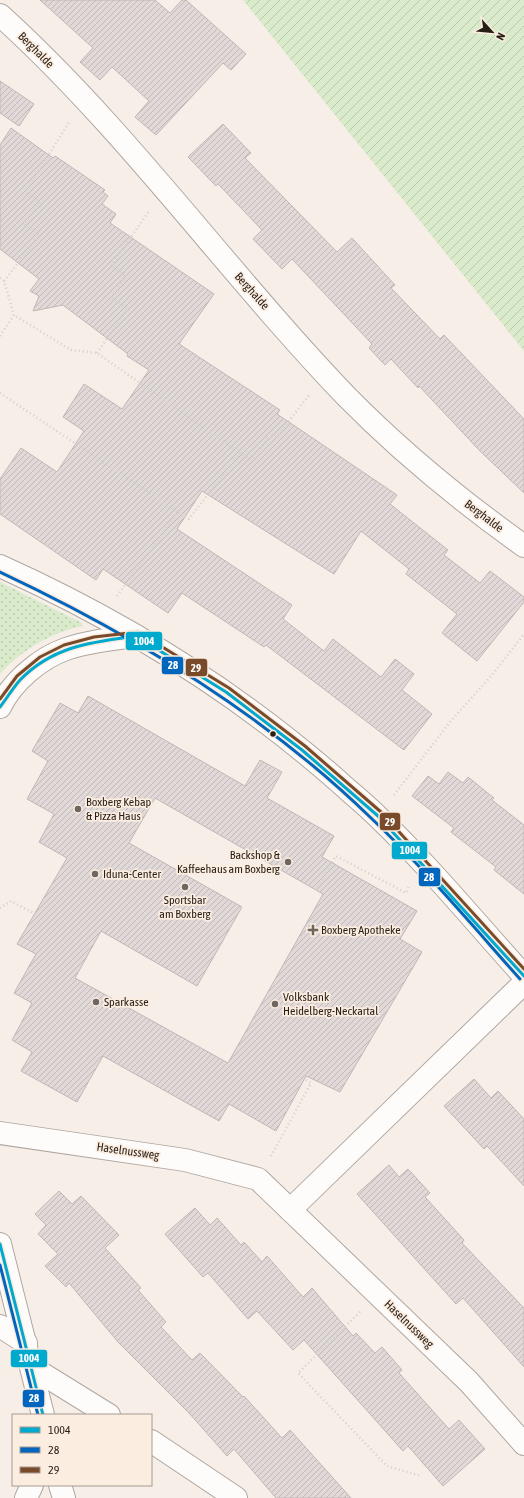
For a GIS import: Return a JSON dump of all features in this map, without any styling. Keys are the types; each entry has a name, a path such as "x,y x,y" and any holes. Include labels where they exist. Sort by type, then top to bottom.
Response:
{"street":[{"name":"Berghalde","path":"0,15 35,46 165,189 240,277 346,395 404,452 460,499 524,546"},
{"path":"0,566 41,584 103,616 136,636 226,692 302,750 378,816 524,976"},
{"path":"0,707 20,680 43,661 66,649 95,642 136,636"},
{"path":"290,1210 524,983"},
{"name":"Haselnussweg","path":"0,1133 185,1160 258,1179 469,1382 524,1444"},
{"path":"0,1244 33,1368 43,1414"},
{"path":"0,1326 26,1343"},
{"path":"33,1368 107,1414"},
{"path":"152,1442 236,1498"},
{"path":"26,1498 32,1486"},
{"path":"60,1486 64,1498"}],"path":[{"path":"4,281 40,235 24,224 40,202 25,192 84,100"},
{"path":"98,353 128,308 110,299 126,275 111,266 165,189"},
{"path":"0,278 4,281 14,314 71,350 98,353 251,460 268,436 274,440 309,395"},
{"path":"0,336 14,314"},
{"path":"0,393 189,519 240,453"},
{"path":"103,616 178,512"},
{"path":"378,816 450,722 492,675 524,634"},
{"path":"316,890 336,856 406,893"},
{"path":"0,908 11,900 35,914"},
{"path":"258,1179 311,1083 304,1079"},
{"path":"357,1315 298,1372 387,1466 422,1476"}],"green space":[{"path":"243,0 524,0 524,351"},
{"path":"0,582 82,623 82,626 58,633 37,644 18,657 0,674"}],"building":[{"path":"40,0 155,0 170,13 182,0 186,0 246,54 231,70 223,63 156,135 135,117 149,101 112,67 100,80 80,62 93,48"},
{"path":"0,81 34,104 19,126 0,113"},
{"path":"223,124 251,153 245,158 337,252 352,238 395,285 391,288 440,339 444,335 524,419 524,493 480,451 419,386 418,388 391,359 385,365 369,348 372,344 292,259 282,269 253,239 262,230 218,184 216,186 188,157"},
{"path":"11,128 53,158 55,156 105,190 103,192 108,196 102,204 116,214 110,223 214,294 179,344 280,410 277,414 397,495 390,504 448,550 444,555 480,583 490,571 524,597 524,602 477,661 442,633 457,614 406,574 409,569 361,531 334,574 202,491 177,529 292,605 283,619 324,651 333,639 381,677 395,659 414,674 402,690 432,714 404,750 266,645 264,647 182,593 168,613 103,569 96,580 0,514 0,479 21,448 57,472 84,431 63,417 84,384 122,409 149,370 127,356 128,354 63,305 33,311 39,296 30,291 39,279 0,249 0,145"},
{"path":"88,696 245,786 260,760 282,772 267,798 334,836 322,857 417,911 400,939 422,952 340,1092 306,1076 276,1131 229,1104 219,1121 103,1056 77,1102 21,1071 32,1052 12,1040 32,1003 14,993 36,954 17,944 67,858 39,842 54,814 27,799 48,761 32,751 60,703 78,713","holes":["155,798 323,894 228,1063 75,978 101,931 197,986 242,907 129,843"]},
{"path":"448,772 463,783 468,777 494,798 492,800 524,825 524,894 494,870 496,867 451,832 454,828 412,796 428,776 439,784"},
{"path":"474,1079 491,1098 498,1091 524,1119 524,1186 487,1146 484,1149 444,1106"},
{"path":"389,1165 399,1177 408,1169 430,1193 425,1197 464,1240 462,1243 524,1308 524,1367 463,1298 456,1304 357,1194"},
{"path":"59,1191 72,1204 81,1196 119,1235 105,1248 141,1288 138,1290 166,1322 161,1327 192,1360 200,1353 243,1397 244,1396 282,1438 290,1430 351,1498 276,1498 234,1449 227,1456 189,1413 118,1342 69,1283 66,1287 45,1266 58,1254 38,1234 46,1225 35,1214"},
{"path":"195,1208 210,1225 217,1218 241,1245 244,1242 262,1262 267,1256 303,1297 312,1288 353,1336 356,1333 375,1353 382,1347 402,1370 399,1373 449,1429 459,1420 485,1449 443,1486 408,1446 403,1451 304,1340 293,1350 257,1311 248,1319 208,1273 203,1277 165,1234"}],"transit line":[{"name":"28","path":"0,572 50,596 148,650 241,710 286,744 329,779 390,836 447,896 520,979"},
{"name":"29","path":"0,699 17,676 40,657 64,645 94,637 138,632 229,688 305,746 381,812 524,969"},
{"name":"1004","path":"0,707 20,680 46,660 74,648 136,636 226,692 302,750 378,816 524,976"},
{"name":"1004","path":"0,1244 43,1414"},
{"name":"28","path":"0,1265 38,1414"}],"place":[{"name":"Boxberg Kebap & Pizza Haus","path":"78,809"},
{"name":"Backshop & Kaffeehaus am Boxberg","path":"288,862"},
{"name":"Iduna-Center","path":"95,874"},
{"name":"Sportsbar am Boxberg","path":"185,887"},
{"name":"Boxberg Apotheke","path":"313,930"},
{"name":"Sparkasse","path":"96,1002"},
{"name":"Volksbank Heidelberg-Neckartal","path":"275,1004"}]}
